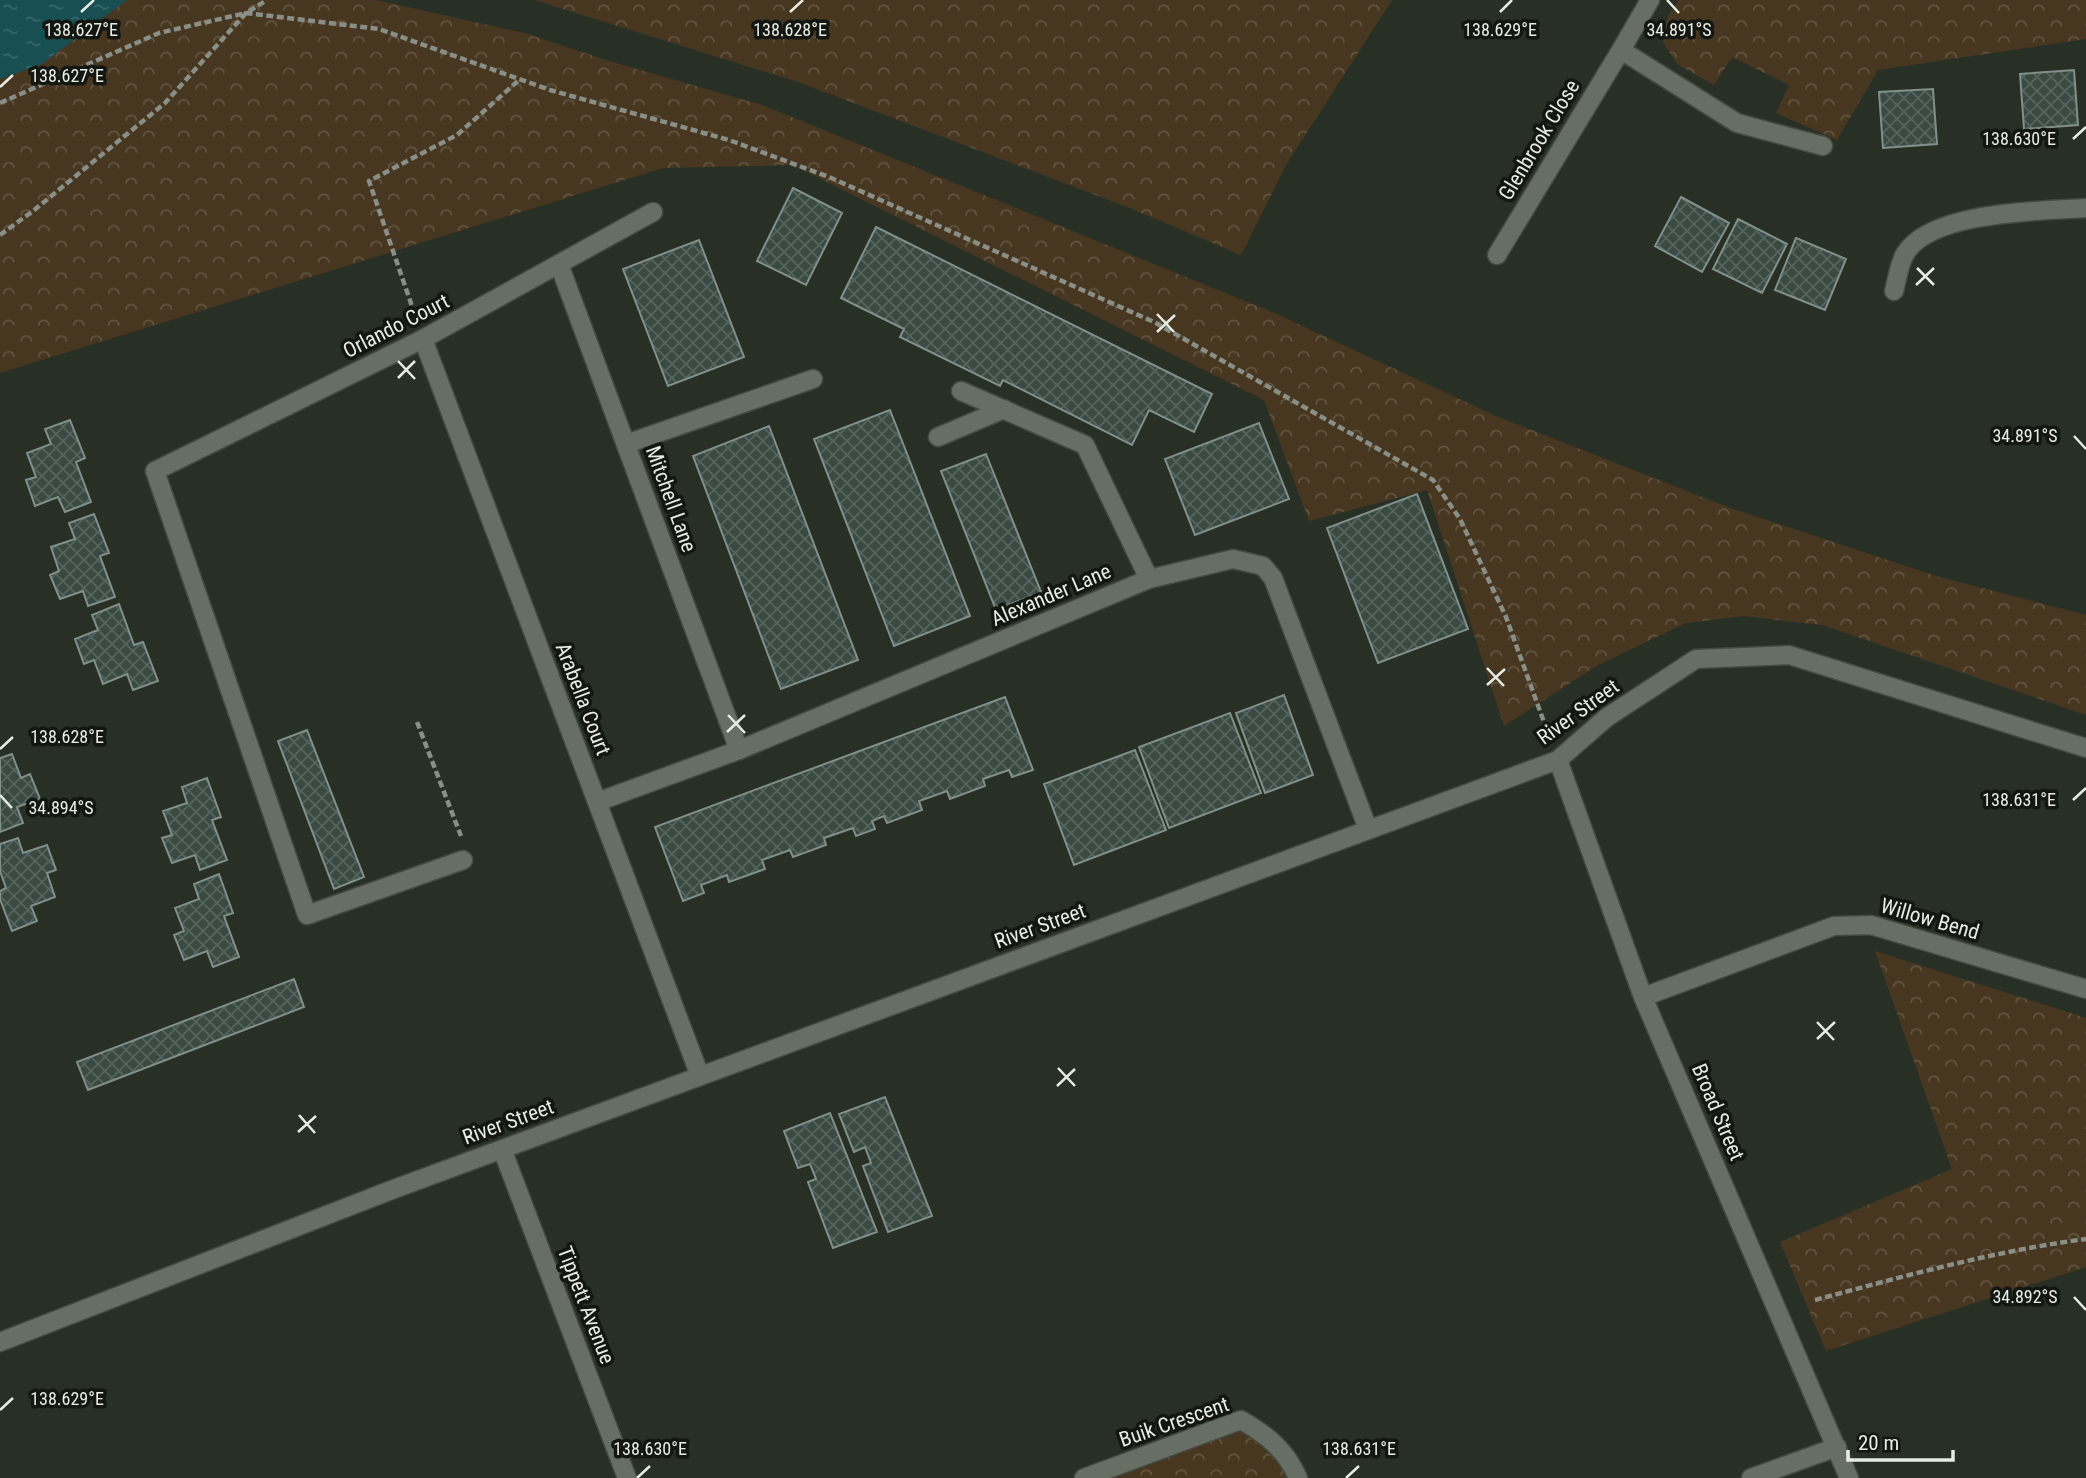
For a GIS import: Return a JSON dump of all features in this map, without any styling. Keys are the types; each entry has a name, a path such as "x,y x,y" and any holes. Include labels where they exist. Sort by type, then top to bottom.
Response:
{"street":[{"name":"Glenbrook Close","path":"1497,255 1650,0"},
{"path":"1621,50 1737,123 1823,146"},
{"path":"1894,291 1905,253 1921,239 1946,225 1993,214 2086,208"},
{"name":"Orlando Court","path":"463,860 307,915 155,471 423,339 653,212"},
{"name":"Mitchell Lane","path":"559,264 739,750"},
{"name":"Arabella Court","path":"423,339 700,1076"},
{"path":"626,444 814,379"},
{"path":"961,391 1085,445 1149,579"},
{"path":"938,437 1004,410"},
{"name":"Alexander Lane","path":"597,802 739,750 1149,579 1233,559 1263,566 1273,578 1368,829"},
{"name":"River Street","path":"0,1342 502,1149 1558,760 1606,718 1696,659 1789,655 2086,748"},
{"name":"Broad Street","path":"1558,760 1643,997 1849,1478"},
{"name":"Willow Bend","path":"1643,997 1834,926 1871,925 2086,989"},
{"name":"Tippett Avenue","path":"502,1149 627,1478"},
{"name":"Buik Crescent","path":"1084,1478 1241,1420 1267,1436 1290,1459 1298,1478"},
{"path":"1751,1478 1837,1447"}],"path":[{"path":"0,235 165,103 246,13 267,0"},
{"path":"0,103 159,33 246,13 379,29 550,90 729,140 841,182 1154,322 1433,480 1460,519 1506,617 1558,760"},
{"path":"423,339 369,181 457,135 519,79"},
{"path":"417,722 463,841"},
{"path":"1815,1300 1950,1264 2086,1239"}],"green space":[{"path":"0,0 376,0 528,34 609,61 762,105 1272,312 1496,416 1730,508 1936,576 2086,615 2086,715 1822,625 1744,616 1686,623 1598,665 1504,726 1427,490 1309,521 1264,400 793,165 663,168 0,373"},
{"path":"534,0 1392,0 1286,165 1241,255 1127,207 798,82"},
{"path":"1679,0 2086,0 2086,39 1878,70 1837,140 1776,113 1789,85 1732,57 1714,85 1677,64 1663,42 1668,16"},
{"path":"1875,951 2086,1018 2086,1267 1826,1351 1780,1242 1952,1169"},
{"path":"1241,1420 1298,1478 1084,1478"}],"water":[{"path":"0,0 127,0 42,64 0,79"}],"building":[{"path":"2074,70 2078,125 2024,129 2020,74"},
{"path":"1933,89 1937,144 1883,148 1879,92"},
{"path":"793,188 842,213 806,285 757,261"},
{"path":"1681,197 1729,223 1702,272 1655,246"},
{"path":"1738,219 1787,244 1762,293 1713,269"},
{"path":"876,227 1212,394 1194,432 1149,410 1132,445 1003,380 1000,386 900,337 904,329 841,298"},
{"path":"1796,238 1846,259 1825,310 1775,290"},
{"path":"699,240 744,357 668,386 623,269"},
{"path":"890,410 970,616 894,646 814,439"},
{"path":"70,420 85,458 76,462 91,502 65,512 58,497 35,506 26,480 36,477 27,453 51,444 45,429"},
{"path":"1259,423 1289,499 1195,535 1165,459"},
{"path":"769,426 858,660 781,689 693,456"},
{"path":"986,454 1041,592 996,610 941,471"},
{"path":"1417,494 1468,629 1378,663 1327,528"},
{"path":"94,514 109,553 100,556 115,597 88,606 83,591 60,599 50,575 59,571 51,547 75,539 69,523"},
{"path":"119,604 134,645 143,642 158,681 133,690 127,674 103,684 94,660 84,664 75,639 98,630 92,615"},
{"path":"1284,695 1313,775 1265,793 1236,713"},
{"path":"1005,697 1033,770 1012,777 1009,770 983,779 985,786 950,799 947,791 919,801 922,810 887,823 884,816 872,821 875,829 856,836 853,828 824,838 826,845 793,857 790,850 762,860 765,869 729,882 727,875 701,885 704,893 683,901 655,827"},
{"path":"1230,713 1261,793 1169,828 1139,747"},
{"path":"307,730 364,877 334,889 278,741"},
{"path":"1135,750 1166,830 1074,865 1044,784"},
{"path":"12,754 21,778 30,774 40,799 17,807 23,823 0,832 0,758"},
{"path":"207,778 221,817 212,820 227,860 200,870 195,855 172,863 162,838 172,835 163,811 187,803 182,787"},
{"path":"18,838 23,853 47,845 56,870 47,873 55,897 31,906 37,921 12,931 0,899 0,891 6,888 0,871 0,844"},
{"path":"219,874 233,913 224,916 239,957 213,967 207,951 184,960 174,935 184,931 175,908 199,899 194,884"},
{"path":"294,979 304,1007 88,1090 77,1062"},
{"path":"885,1097 932,1216 888,1232 863,1166 871,1163 865,1147 854,1152 839,1114"},
{"path":"830,1113 877,1232 833,1248 808,1182 816,1179 810,1164 798,1168 784,1131"}]}
